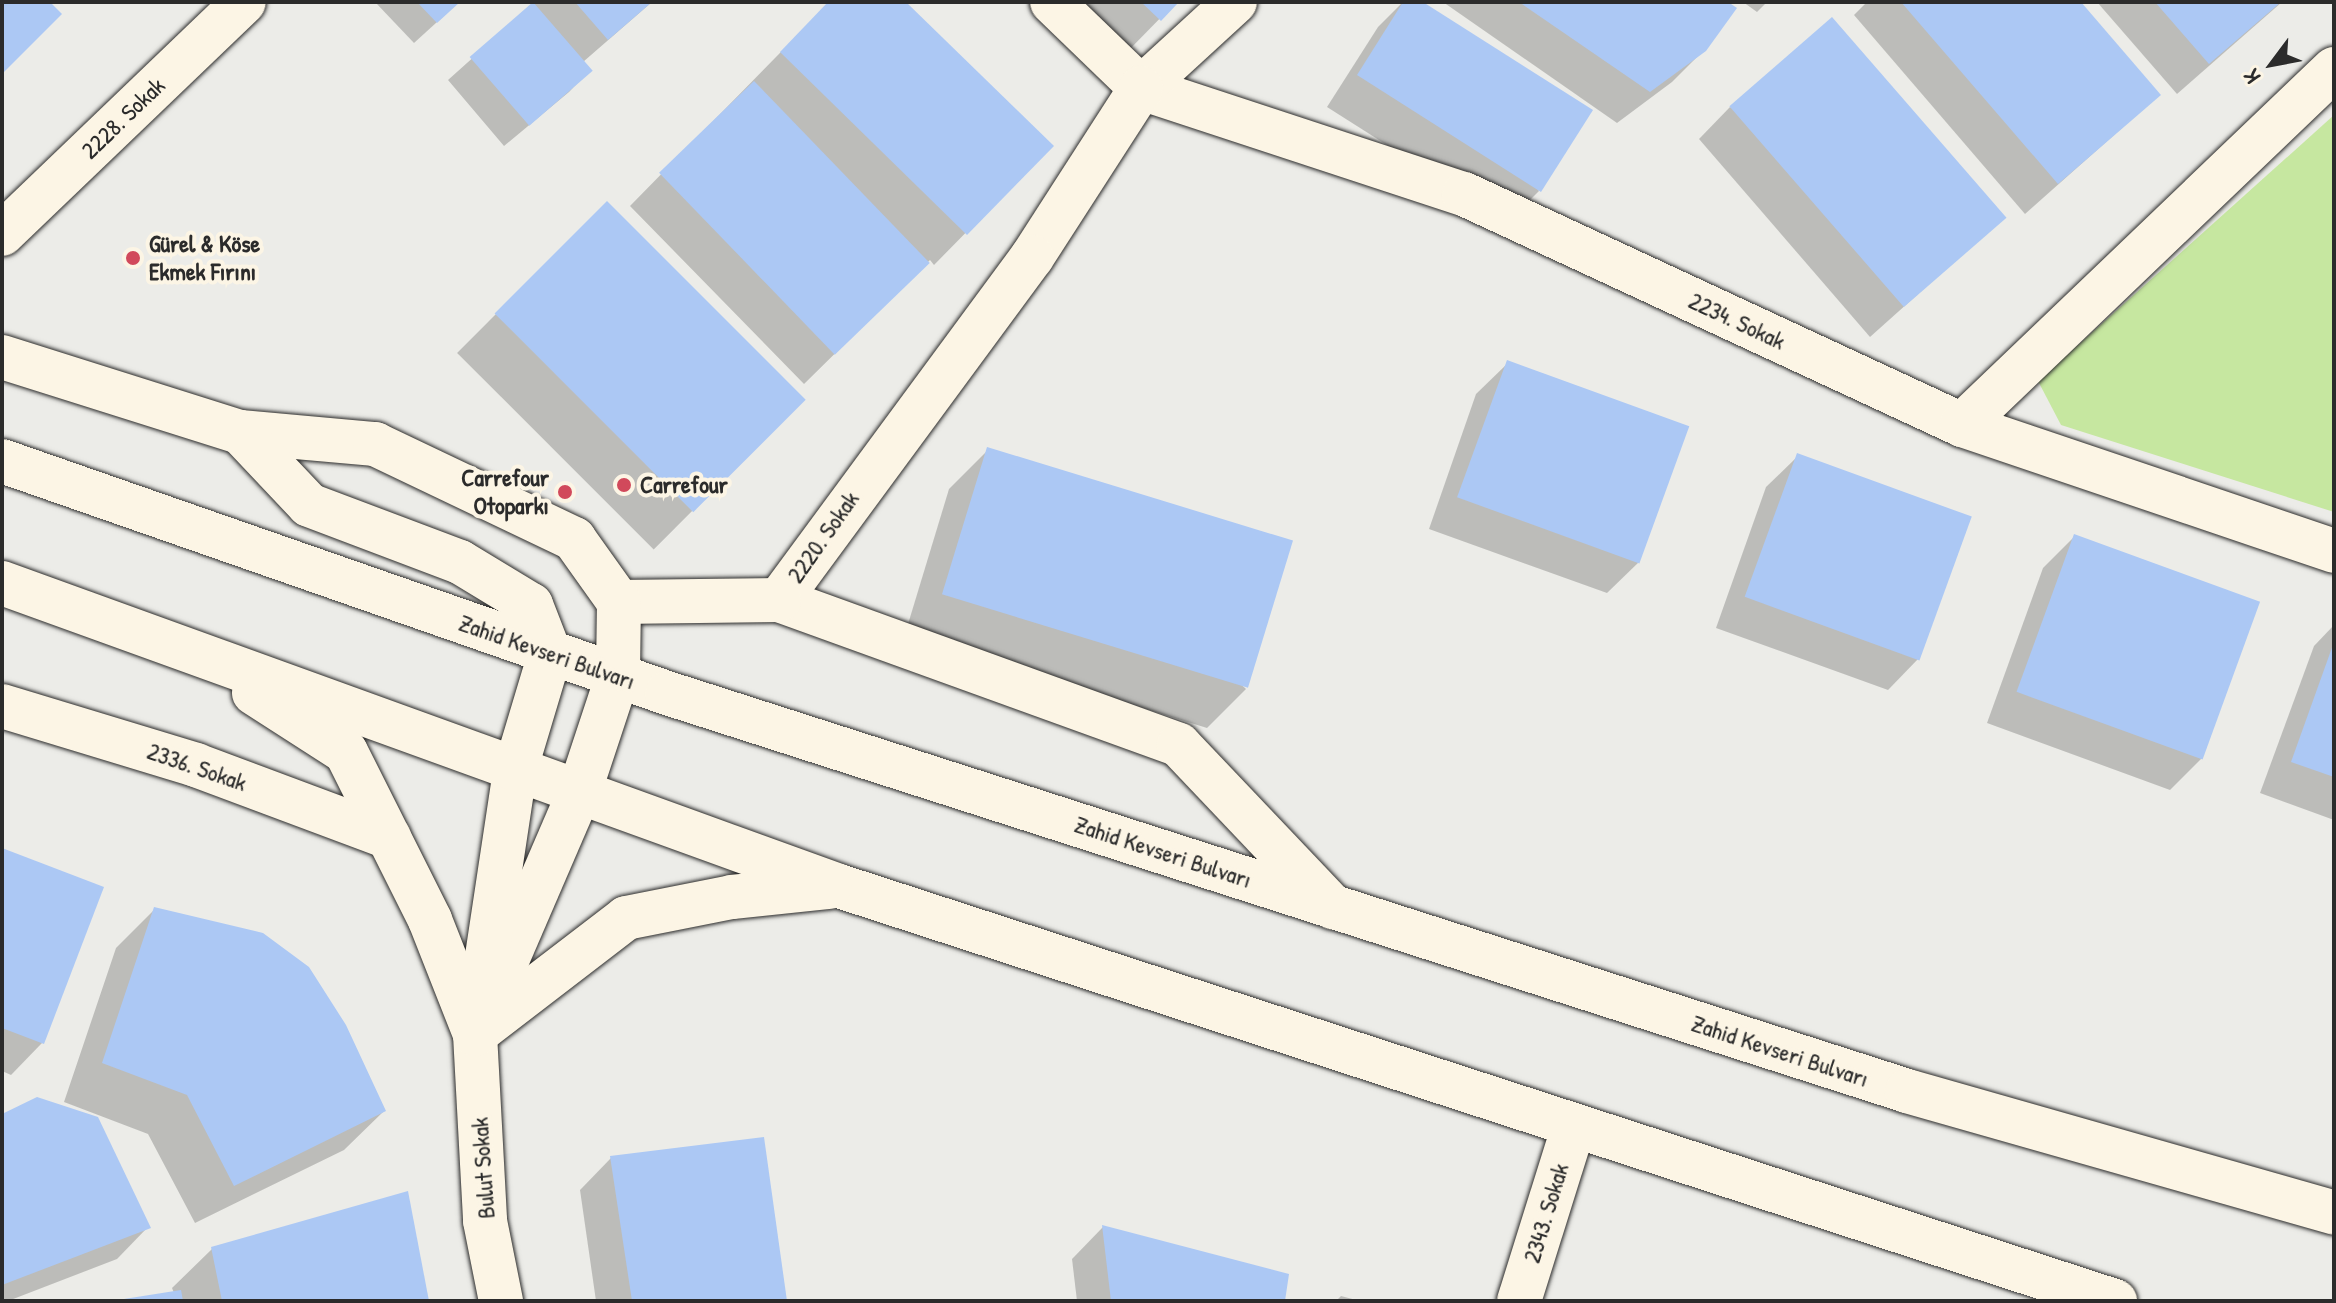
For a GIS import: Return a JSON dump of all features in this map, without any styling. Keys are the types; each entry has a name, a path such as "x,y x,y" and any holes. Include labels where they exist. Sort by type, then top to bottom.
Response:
{"main road":[{"name":"2228. Sokak","path":"2,234 244,2"},
{"path":"1052,2 1141,88"},
{"name":"2220. Sokak","path":"1235,2 1141,88 1032,257 779,600 1179,745 1333,907"},
{"path":"1962,425 2334,69"},
{"name":"2234. Sokak","path":"1141,88 1464,194 1962,425 2334,551"},
{"path":"2,357 240,432 375,444 388,449 574,539 619,602 618,675 579,793 475,1034"},
{"path":"240,432 309,505 460,562 531,605 550,654 515,771 475,1034"},
{"name":"Zahid Kevseri Bulvarı","path":"2,461 550,654 1333,907 1907,1091 2334,1213"},
{"path":"2,583 839,886 2115,1301"},
{"path":"619,602 779,600"},
{"path":"185,647 346,752 430,920 475,1034"},
{"name":"2336. Sokak","path":"2,706 196,765 389,837"},
{"path":"475,1034 626,918 732,897 839,886"},
{"name":"Bulut Sokak","path":"475,1034 485,1221 501,1301"},
{"name":"2343. Sokak","path":"1519,1301 1574,1125"}],"green space":[{"path":"2334,115 2334,512 2061,425 2038,381"}],"building":[{"path":"2,2 50,2 62,14 2,74"},
{"path":"417,2 460,2 437,23"},
{"path":"533,2 593,71 529,126 470,57"},
{"path":"575,2 652,2 608,40"},
{"path":"828,2 906,2 1054,146 967,235 780,52"},
{"path":"1141,2 1179,2 1161,21"},
{"path":"1403,2 1423,2 1593,110 1541,192 1357,75"},
{"path":"1519,2 1728,2 1737,8 1706,51 1650,92"},
{"path":"1901,2 2081,2 2161,95 2058,184"},
{"path":"2155,2 2281,2 2209,64"},
{"path":"1832,17 2007,218 1904,307 1729,106"},
{"path":"754,81 930,263 835,355 659,173"},
{"path":"607,201 806,400 693,512 495,313"},
{"path":"1507,360 1689,426 1639,564 1457,497"},
{"path":"987,447 1293,541 1248,688 942,594"},
{"path":"1797,453 1972,517 1919,660 1745,597"},
{"path":"2074,534 2260,602 2203,760 2017,692"},
{"path":"2334,642 2334,777 2291,762"},
{"path":"2,848 104,887 44,1044 2,1028"},
{"path":"154,907 263,933 309,967 346,1025 386,1111 234,1186 187,1095 102,1063"},
{"path":"37,1097 98,1117 151,1228 2,1285 2,1114"},
{"path":"764,1137 787,1301 632,1301 610,1156"},
{"path":"408,1191 429,1301 222,1301 211,1247"},
{"path":"1102,1225 1289,1274 1285,1301 1111,1301"},
{"path":"181,1290 183,1301 124,1301 124,1299"}],"place":[{"name":"Gürel & Köse Ekmek Fırını","path":"133,258"},
{"name":"Carrefour","path":"624,485"},
{"name":"Carrefour Otoparkı","path":"565,492"}]}
